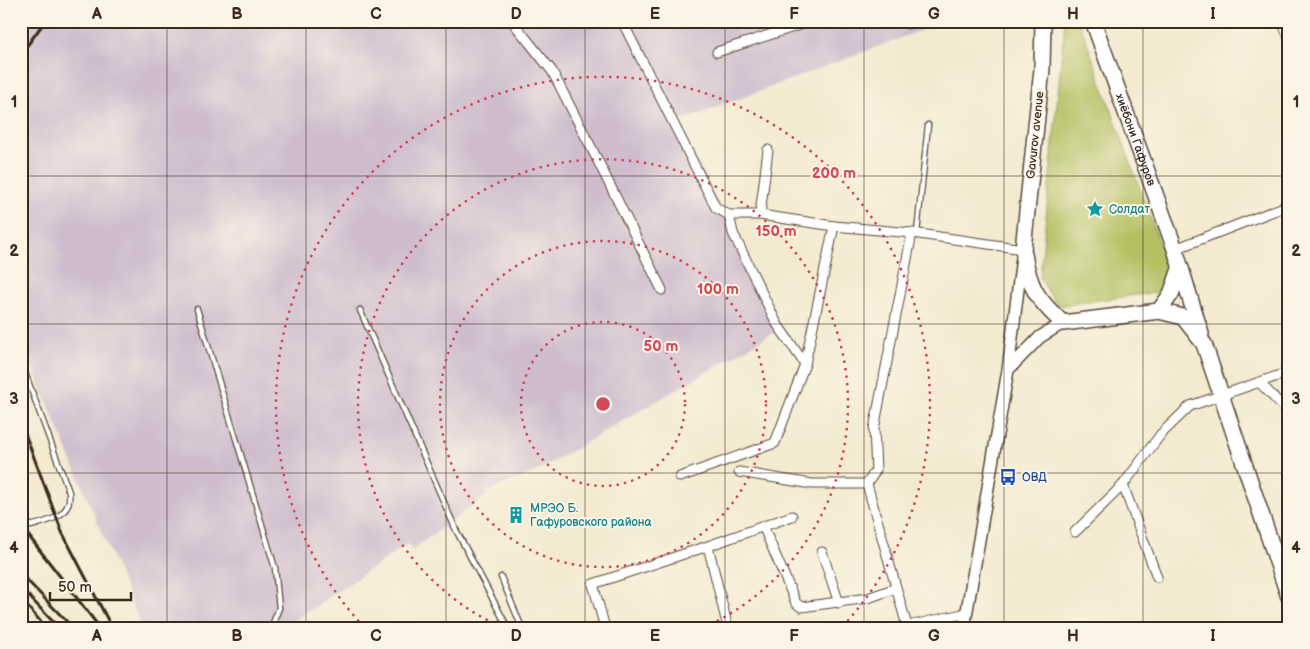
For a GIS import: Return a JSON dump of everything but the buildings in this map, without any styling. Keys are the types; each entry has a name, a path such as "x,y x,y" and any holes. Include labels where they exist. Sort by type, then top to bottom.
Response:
{"highway":[{"name":"Gavurov avenue","path":"1043,21 1042,70 1023,249 1027,274 1032,287 1045,306 1063,323"},
{"name":"хиёбони Гафуров","path":"1093,21 1175,249 1220,395 1289,597"},
{"path":"1159,311 1171,294 1180,269"},
{"path":"1063,323 1159,311 1183,317 1204,344"}],"street":[{"path":"512,21 552,71 662,290"},
{"path":"622,21 716,208 729,215 760,215 1023,249 1008,370 964,628"},
{"path":"717,52 812,21"},
{"path":"1282,21 1289,38"},
{"path":"760,215 768,150"},
{"path":"1175,249 1289,204"},
{"path":"729,215 733,234 777,324 805,364"},
{"path":"680,477 775,443 805,364 834,226"},
{"path":"914,234 874,429 876,470 867,484 896,588 903,627 967,613"},
{"path":"1008,370 1040,337 1063,323"},
{"path":"1075,532 1123,485 1160,434 1190,406 1289,372"},
{"path":"1259,382 1289,413"},
{"path":"740,472 812,484 867,484"},
{"path":"1123,485 1157,577"},
{"path":"605,628 593,584 792,516"},
{"path":"763,526 796,604 801,607 868,598 896,588"},
{"path":"708,546 728,628"},
{"path":"822,552 839,603"}],"lane":[{"path":"914,234 928,125"},
{"path":"197,309 275,568 279,608 271,628"},
{"path":"360,310 456,530 508,628"},
{"path":"21,362 70,492 69,504 64,511 48,521 31,526 21,516"},
{"path":"501,577 522,628"}],"shaded area":[{"path":"21,21 946,21 678,122 780,329 539,470 486,492 487,495 412,550 408,544 283,628 142,628 21,340"}],"green space":[{"path":"1065,21 1079,21 1167,263 1159,292 1057,306 1040,278"}],"railway":[{"path":"21,54 45,21"},
{"path":"21,423 62,532 112,628"},
{"path":"21,526 100,628"},
{"path":"21,574 73,628"},
{"path":"21,588 59,628"},
{"path":"21,599 46,628"}],"place":[{"name":"Солдат","path":"1095,209"},
{"name":"ОВД","path":"1008,477"},
{"name":"МРЭО Б. Гафуровского района","path":"516,515"}]}
